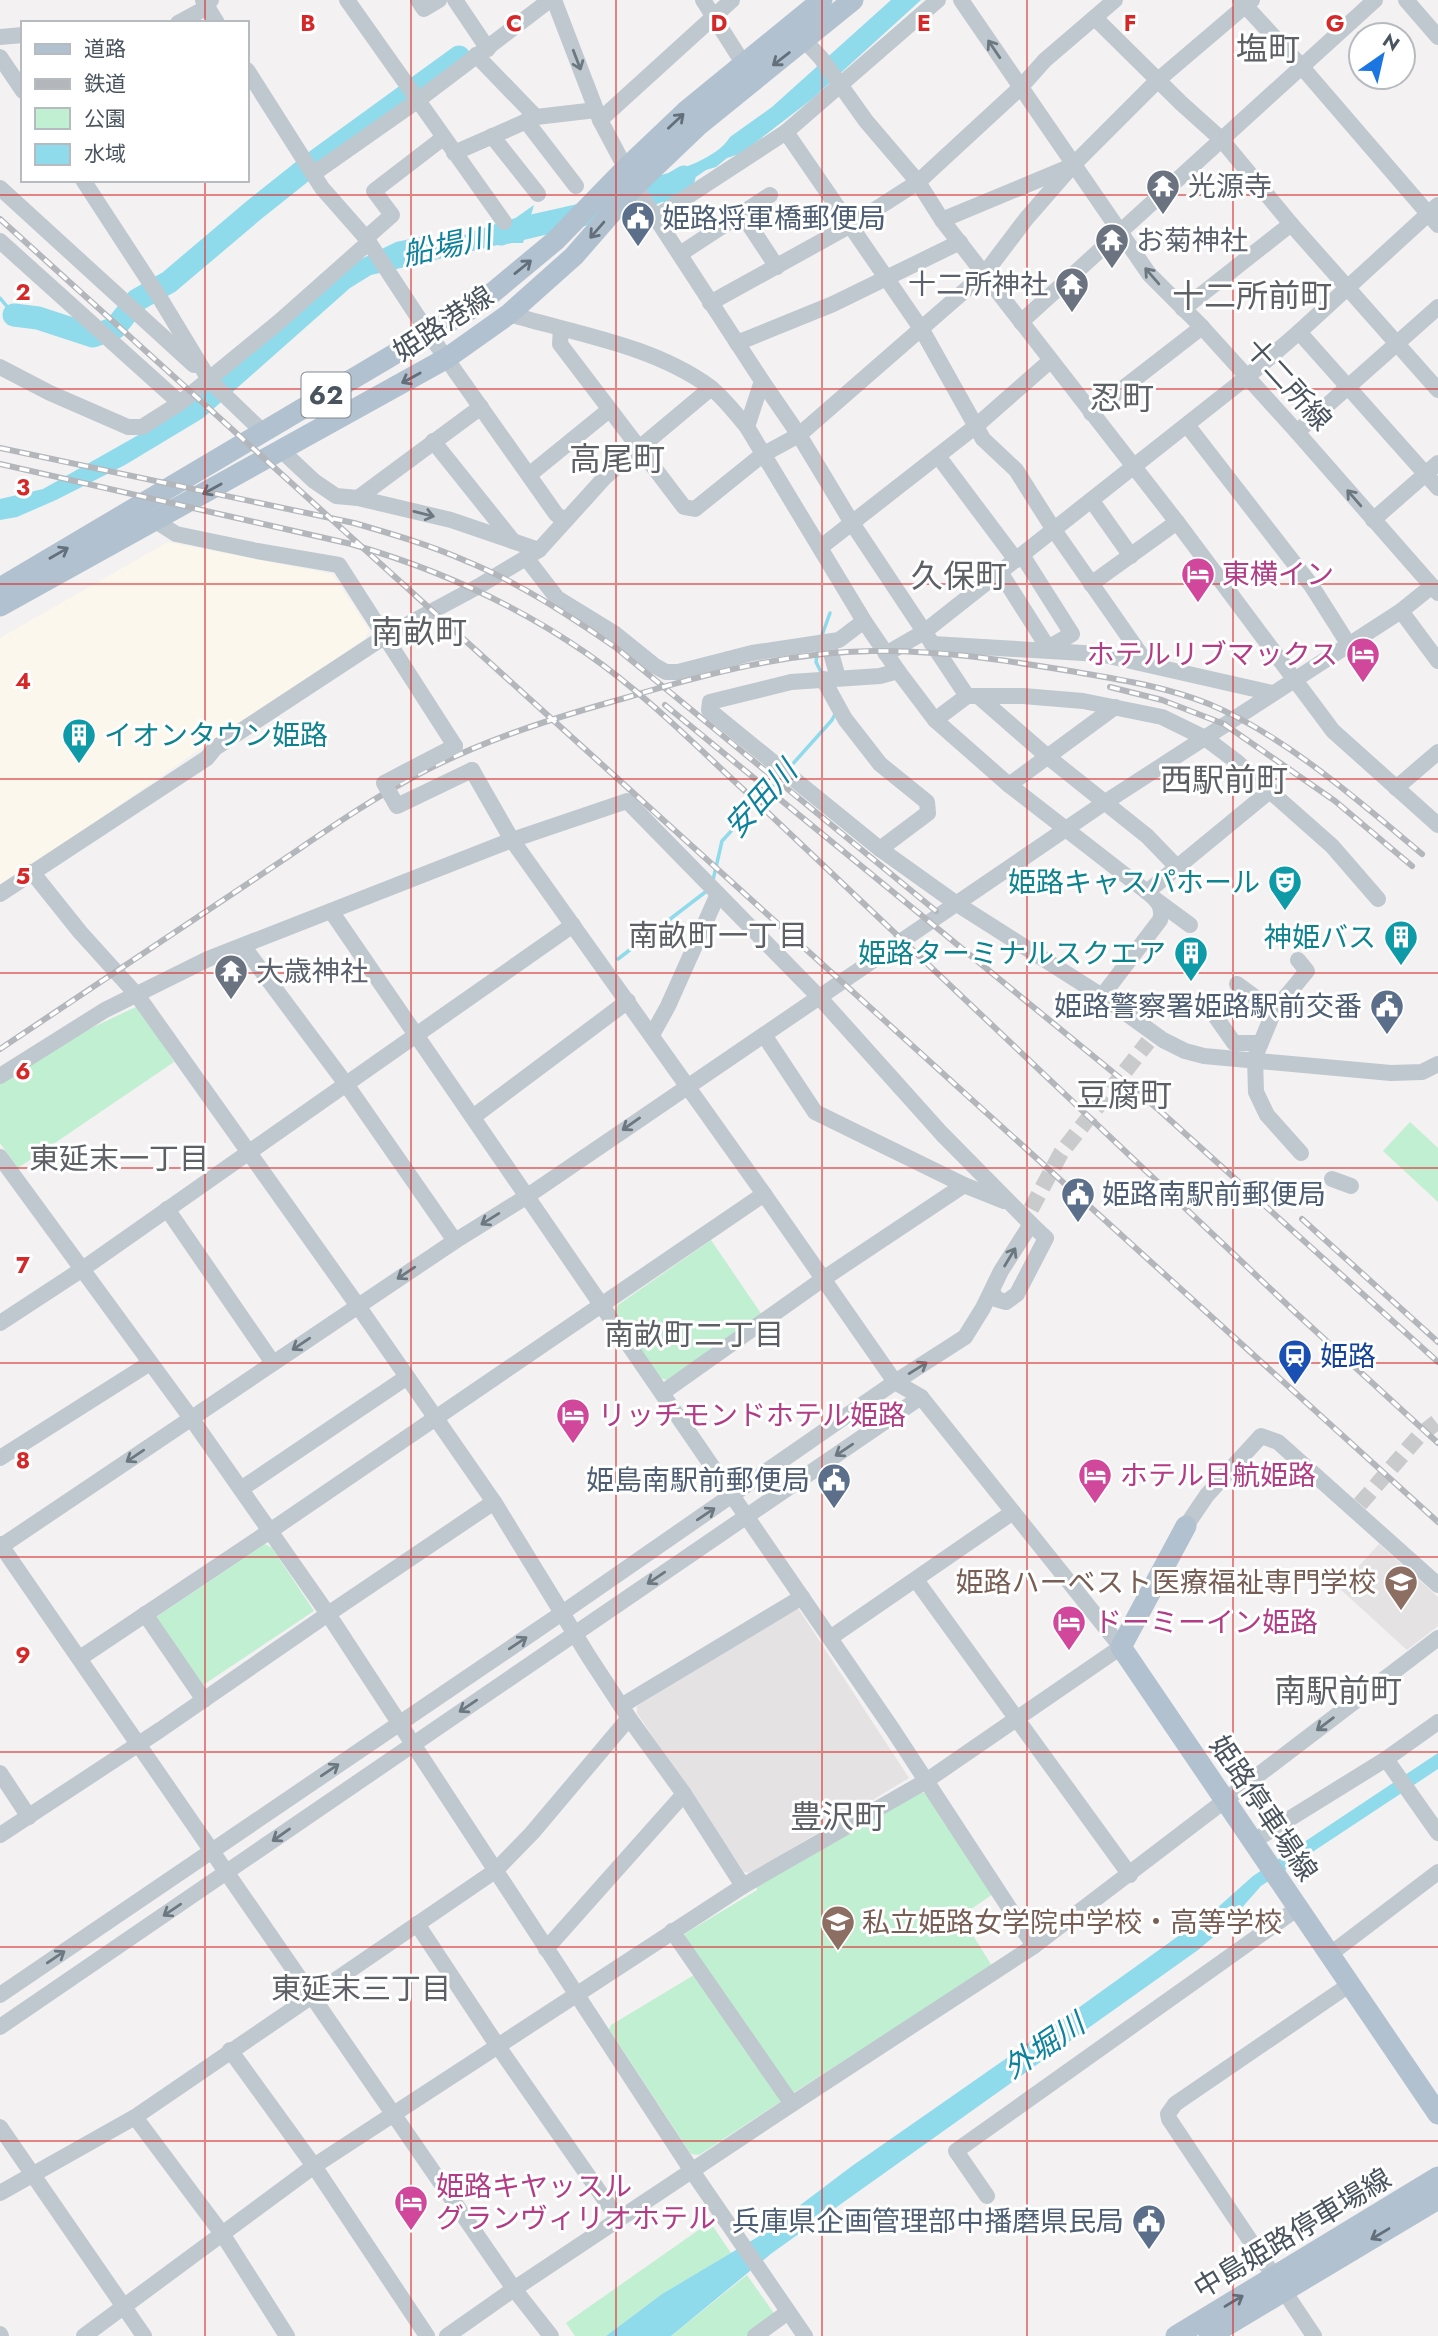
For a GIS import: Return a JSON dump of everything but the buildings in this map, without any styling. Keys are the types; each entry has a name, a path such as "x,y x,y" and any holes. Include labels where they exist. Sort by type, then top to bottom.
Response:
{"main road":[{"name":"姫路港線","path":"0,606 447,358 509,314 574,257 631,177 685,111 822,0"},
{"name":"姫路港線","path":"0,587 479,304 631,177 805,41 853,0"},
{"path":"1121,1647 1186,1526"},
{"name":"姫路停車場線","path":"1121,1647 1438,2114"},
{"name":"中島姫路停車場線","path":"1209,2336 1280,2284 1438,2177"},
{"name":"中島姫路停車場線","path":"1176,2336 1280,2284 1438,2199"}],"street":[{"path":"347,0 504,222"},
{"path":"418,0 424,9 439,0"},
{"path":"455,0 482,52 576,186"},
{"path":"313,174 417,101 552,0 598,115 631,177 928,638 972,696 1147,836 1177,867"},
{"path":"703,0 743,64"},
{"path":"454,153 531,119 598,115 732,0"},
{"path":"656,217 786,132 939,0"},
{"name":"十二所線","path":"961,0 1149,274 1202,327 1435,589"},
{"path":"710,303 851,225 918,182 1020,88 1045,60 1115,0"},
{"path":"1021,321 1375,0"},
{"path":"1406,0 1438,37"},
{"path":"182,21 202,10 207,1"},
{"path":"207,1 216,21"},
{"path":"561,329 560,344 609,410 684,507 695,509 762,454 799,435 985,273 1026,219 1073,165 1158,80 1246,2 1435,214 1247,377 1000,572 928,638 886,654"},
{"path":"1095,18 1221,139 1438,390"},
{"path":"0,37 21,35"},
{"path":"805,41 821,58 866,121 918,182 942,219 1177,522 1333,731 1438,825"},
{"path":"0,57 21,88"},
{"path":"248,72 313,174 369,242 429,334 528,475 556,514 565,520"},
{"path":"786,132 922,330 983,439 1016,470 1054,530 1146,662"},
{"path":"492,136 538,194"},
{"path":"0,368 128,428 142,427 210,380 369,242 392,215 374,191 443,138"},
{"path":"942,219 1073,165"},
{"path":"84,182 156,291 210,380"},
{"path":"0,188 132,307 263,432"},
{"path":"680,254 770,195"},
{"path":"742,214 777,267"},
{"path":"1183,309 1291,223"},
{"path":"0,240 180,403"},
{"path":"737,343 833,304 960,242"},
{"path":"1297,432 1438,307"},
{"path":"509,314 636,349 686,372 711,388 747,427 864,621 935,720 1009,785 1190,925"},
{"path":"1091,413 1202,327"},
{"path":"1299,332 1438,488"},
{"path":"821,547 976,426 1050,361"},
{"path":"747,427 762,381"},
{"path":"0,894 207,758 215,748 384,637 533,555 606,476 711,388"},
{"path":"358,498 481,407"},
{"path":"528,475 609,410"},
{"path":"1186,425 1311,585 1349,645"},
{"path":"433,441 513,541"},
{"path":"282,451 314,481 336,496 358,498 451,520 513,541 533,555 557,598 614,633 666,672 752,653 839,640 864,621"},
{"path":"938,456 1019,557 1072,634 1049,649"},
{"path":"1373,520 1438,463"},
{"path":"1092,500 1130,556"},
{"path":"84,2336 314,2166 743,1886 926,1781 1121,1647 921,1397 895,1382 512,840 472,770 397,806 384,783 455,746 339,565 176,534 155,520"},
{"path":"1091,584 1177,522"},
{"path":"1000,572 1049,649"},
{"path":"549,2332 514,2289 1,1546 455,1241 526,1197 1104,803 1435,589"},
{"path":"1401,611 1438,661"},
{"path":"928,638 1100,654 1146,662 1272,693"},
{"path":"828,642 831,679 845,719 880,764 928,802 928,813 880,849"},
{"path":"898,671 880,676 790,682 710,702 709,710 880,849 957,904 1102,996 1163,1040 1185,1051 1204,1056 1391,1073 1422,1072 1438,1064"},
{"path":"935,720 972,696 1023,696 1083,701 1163,716 1205,738 1270,790 1332,846 1378,899"},
{"path":"1009,785 1115,707"},
{"path":"1396,788 1438,752"},
{"path":"1152,896 1177,867 1270,790"},
{"path":"0,1076 95,1016 208,959 512,840 627,802 820,998 942,1134 1046,1238 1017,1294 1006,1302 996,1298 992,1290"},
{"path":"32,872 80,932 137,995 358,1306 494,1502 625,1712 684,1794 743,1886"},
{"path":"652,1035 668,1006 718,894"},
{"path":"1102,996 1158,924 1162,911 1152,896"},
{"path":"331,911 830,1638 1034,1946"},
{"path":"0,1323 81,1270 418,1036 573,925"},
{"path":"243,946 346,1084 455,1241"},
{"path":"1298,960 1307,971 1274,1011 1255,1057 1256,1092 1263,1118 1301,1153"},
{"path":"1237,985 1274,1011"},
{"path":"473,1117 628,1001"},
{"path":"1213,1013 1234,1043 1259,1044"},
{"path":"764,1035 816,1112 964,1185 1010,1204"},
{"path":"0,1157 191,1418 328,1614 692,2171 805,2336"},
{"path":"1332,1179 1351,1186"},
{"path":"662,1393 823,1279 964,1185"},
{"path":"79,1658 436,1419 764,1194"},
{"path":"167,1209 273,1363"},
{"path":"0,1995 562,1614 895,1382 965,1337 1031,1224"},
{"path":"0,1458 150,1363"},
{"path":"241,1489 407,1377"},
{"path":"0,2027 921,1397"},
{"path":"1186,1526 1207,1495 1261,1436 1278,1442 1438,1586"},
{"path":"0,1835 140,1744 494,1502"},
{"path":"830,1638 1013,1512"},
{"path":"916,1580 1130,1875"},
{"path":"0,2193 135,2117 495,1871 532,1833 625,1712 802,1597"},
{"path":"145,1614 204,1700"},
{"path":"447,2336 792,2104 1034,1946 1438,1638"},
{"path":"1252,1842 1386,1759 1438,1722"},
{"path":"1386,1759 1438,1833"},
{"path":"0,1773 29,1817"},
{"path":"546,1949 684,1794"},
{"path":"1329,1955 1438,1872"},
{"path":"987,2196 956,2151 1298,1908"},
{"path":"417,1924 497,2045 619,2220"},
{"path":"672,1931 792,2104"},
{"path":"1314,2336 1168,2114 1175,2104 1349,1985"},
{"path":"230,2050 314,2166 427,2336"},
{"path":"135,2117 223,2235 287,2336"},
{"path":"0,2127 144,2336"},
{"path":"755,2336 788,2312"}],"shaded area":[{"name":"イオンタウン姫路","path":"168,542 332,574 369,630 365,639 223,733 0,888 0,638"},
{"name":"姫路ハーベスト医療福祉専門学校","path":"1379,1544 1438,1597 1438,1626 1407,1650 1339,1588"},
{"path":"798,1608 909,1778 751,1873 744,1872 637,1713 637,1706"}],"green space":[{"path":"138,1006 174,1062 18,1168 0,1143 0,1082 70,1038"},
{"path":"1410,1122 1438,1148 1438,1202 1383,1151"},
{"path":"711,1240 762,1315 667,1380 660,1378 614,1313 618,1305"},
{"path":"265,1544 272,1548 314,1611 203,1685 156,1617"},
{"name":"私立姫路女学院中学校・高等学校","path":"916,1791 925,1793 993,1894 961,1916 992,1966 793,2093 683,1938 686,1933 757,1890 757,1886"},
{"path":"694,1975 782,2098 780,2102 699,2155 691,2154 609,2029 611,2025"},
{"path":"710,2222 731,2253 662,2294 606,2336 575,2336 566,2323"},
{"path":"747,2275 773,2312 773,2317 746,2336 671,2336"}],"water":[{"path":"891,0 921,0 812,99 742,153 727,158 686,184 667,207 653,186 654,177 685,167 716,151 730,137 772,107"},
{"name":"船場川","path":"534,205 523,243 506,243 371,275 350,288 203,418 125,465 56,500 17,517 0,520 0,499 43,489 142,433 349,265 396,242 425,236 432,244 453,240 481,228 504,226"},
{"name":"外堀川","path":"1438,1753 1438,1769 1261,1886 1224,1928 1198,1950 772,2253 671,2336 606,2336 662,2294 788,2219 799,2206 852,2166 1216,1909 1253,1876"}],"waterway":[{"path":"14,315 38,318 93,336 115,328 137,300 169,282 313,163 459,57"},
{"name":"船場川","path":"501,234 619,206 663,189 684,177"},
{"path":"0,298 14,315"},
{"name":"安田川","path":"821,638 830,613"},
{"name":"安田川","path":"818,648 816,662 822,674"},
{"name":"安田川","path":"790,767 836,712"},
{"name":"安田川","path":"713,880 722,841 782,776"},
{"name":"安田川","path":"618,959 708,890"}],"tunnel":[{"path":"1031,1209 1061,1153 1148,1042"},
{"path":"1360,1504 1419,1436 1438,1421"}],"railway":[{"path":"0,219 1438,1522"},
{"path":"0,448 354,523 439,550 505,579 615,647 936,911"},
{"path":"0,464 351,544 413,564 473,589 531,618 586,653 688,737 1297,1314 1438,1443"},
{"path":"0,1049 346,818 442,762 519,731 598,706 717,673 810,655 898,651 972,656 1123,680 1192,698 1237,717 1293,751 1422,854"},
{"path":"1110,687 1162,700 1224,724 1335,801 1412,866"},
{"path":"665,705 1159,1110 1438,1362"},
{"path":"1302,1219 1438,1342"}],"place":[{"name":"光源寺","path":"1163,216"},
{"name":"姫路将軍橋郵便局","path":"638,248"},
{"name":"お菊神社","path":"1112,270"},
{"name":"十二所神社","path":"1072,314"},
{"name":"東横イン","path":"1198,604"},
{"name":"ホテルリブマックス","path":"1363,684"},
{"name":"イオンタウン姫路","path":"79,765"},
{"name":"姫路キャスパホール","path":"1285,912"},
{"name":"神姫バス","path":"1401,967"},
{"name":"姫路ターミナルスクエア","path":"1191,983"},
{"name":"大歳神社","path":"231,1001"},
{"name":"姫路警察署姫路駅前交番","path":"1387,1036"},
{"name":"姫路南駅前郵便局","path":"1078,1224"},
{"name":"姫路","path":"1295,1386"},
{"name":"リッチモンドホテル姫路","path":"573,1445"},
{"name":"ホテル日航姫路","path":"1095,1505"},
{"name":"姫島南駅前郵便局","path":"834,1510"},
{"name":"姫路ハーベスト医療福祉専門学校","path":"1401,1612"},
{"name":"ドーミーイン姫路","path":"1069,1652"},
{"name":"私立姫路女学院中学校・高等学校","path":"838,1952"},
{"name":"姫路キヤッスル グランヴィリオホテル","path":"411,2232"},
{"name":"兵庫県企画管理部中播磨県民局","path":"1149,2251"}],"district":[{"name":"塩町","path":"1268,49"},
{"name":"十二所前町","path":"1252,296"},
{"name":"忍町","path":"1122,398"},
{"name":"高尾町","path":"617,459"},
{"name":"久保町","path":"959,576"},
{"name":"南畝町","path":"419,632"},
{"name":"西駅前町","path":"1224,780"},
{"name":"南畝町一丁目","path":"718,936"},
{"name":"豆腐町","path":"1124,1095"},
{"name":"東延末一丁目","path":"119,1159"},
{"name":"南畝町二丁目","path":"694,1335"},
{"name":"南駅前町","path":"1338,1691"},
{"name":"豊沢町","path":"838,1817"},
{"name":"東延末三丁目","path":"361,1989"}]}
